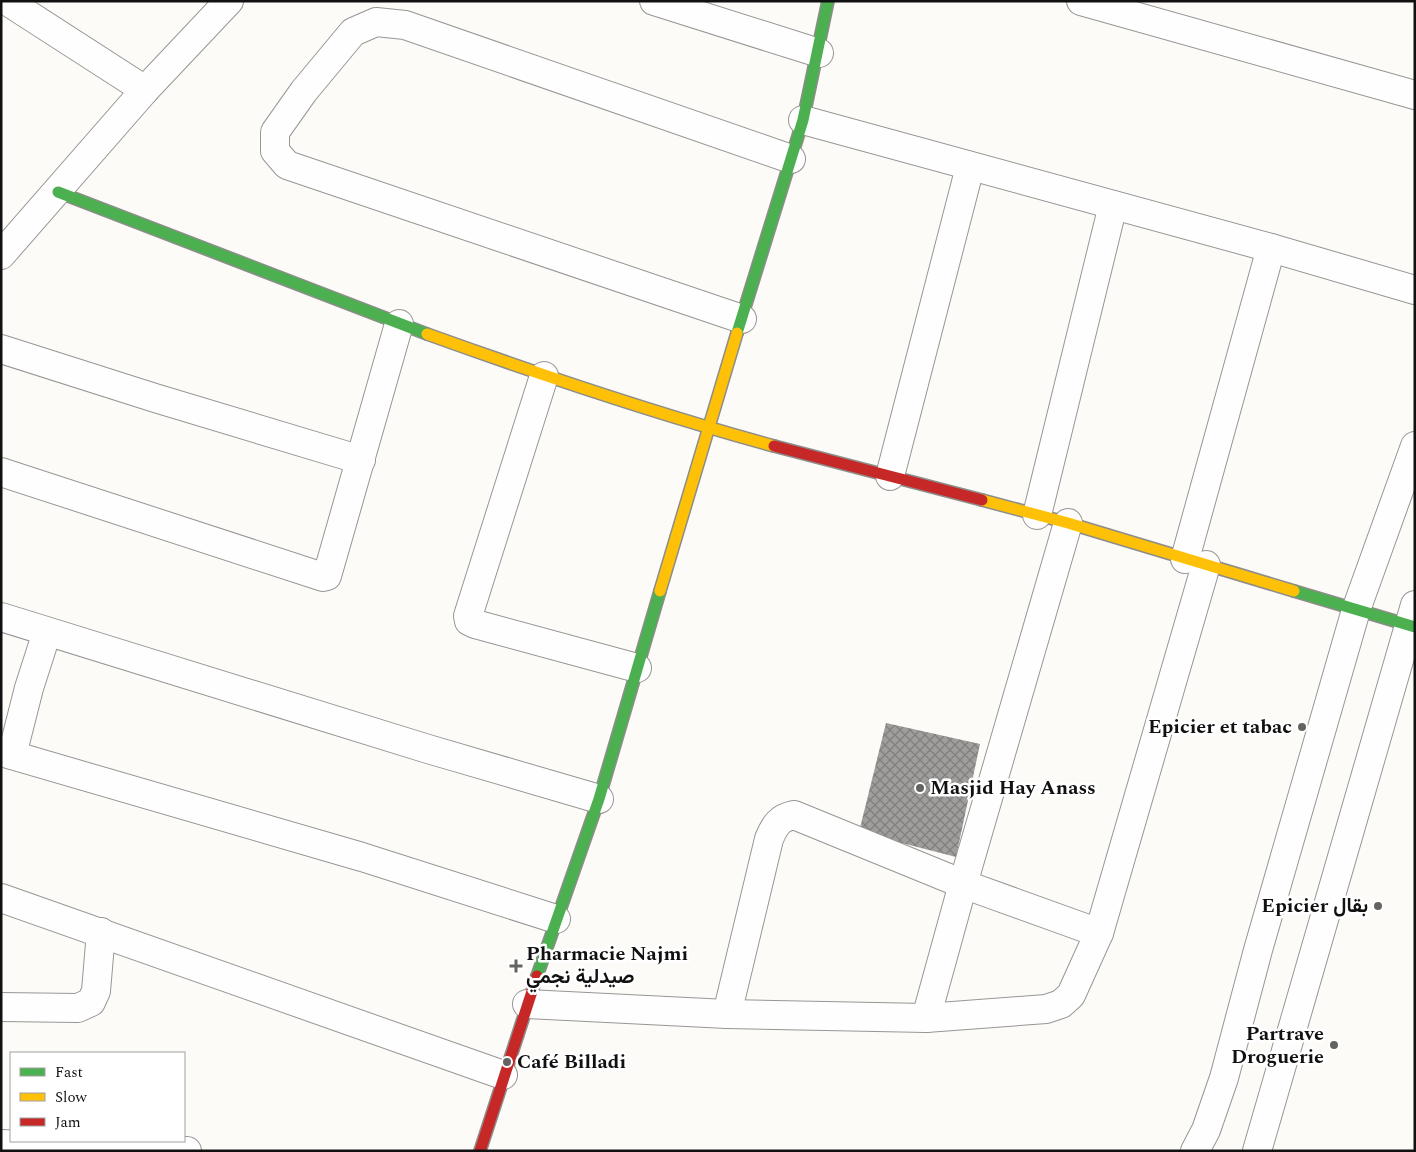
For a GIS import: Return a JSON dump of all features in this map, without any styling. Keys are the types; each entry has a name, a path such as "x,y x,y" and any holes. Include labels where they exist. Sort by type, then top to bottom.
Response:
{"street":[{"path":"7,1 145,90"},
{"path":"1,255 58,192 145,90 229,1"},
{"path":"654,1 819,53"},
{"path":"480,1151 527,1004 599,799 708,428 803,120 819,53 828,1"},
{"path":"1081,1 1415,95"},
{"path":"742,319 287,165 274,151 274,132 304,90 353,32 376,22 405,25 791,159"},
{"path":"803,120 1271,248 1415,290"},
{"path":"890,476 970,167"},
{"path":"58,192 399,324 544,376 708,428 1068,523 1356,610 1412,619 1257,1151"},
{"path":"1037,515 1113,205"},
{"path":"527,1004 727,1014 926,1018 1046,1009 1061,1004 1071,995 1099,932 1196,562 1271,248"},
{"path":"1,472 323,576 329,572 399,324"},
{"path":"1,348 155,398 362,460"},
{"path":"544,376 468,616 469,621 637,668"},
{"path":"1195,1151 1206,1130 1224,1078 1258,950 1356,610 1415,446"},
{"path":"926,1018 1068,523"},
{"path":"1,618 428,749 599,799"},
{"path":"47,632 6,754 362,857 556,919"},
{"path":"727,1014 769,839 779,820 794,815 963,884 1099,932"},
{"path":"1,898 503,1075"},
{"path":"1,1007 78,1008 90,1002 96,991 101,932"},
{"path":"1,1144 187,1151"}],"building":[{"name":"Masjid Hay Anass","path":"886,723 980,744 956,857 859,832"}],"traffic: fast":[{"path":"737,333 803,120 828,1"},
{"path":"58,192 427,334"},
{"path":"537,976 599,799 660,591"},
{"path":"1294,591 1415,627"}],"traffic: slow":[{"path":"660,591 737,333"},
{"path":"427,334 599,393 686,421 774,446"},
{"path":"982,500 1068,523 1294,591"}],"traffic: jam":[{"path":"774,446 982,500"},
{"path":"480,1151 537,976"}],"place":[{"name":"Epicier et tabac","path":"1302,727"},
{"name":"Masjid Hay Anass","path":"920,788"},
{"name":"Epicier بقال","path":"1378,906"},
{"name":"Pharmacie Najmi صيدلية نجمي","path":"516,966"},
{"name":"Partrave Droguerie","path":"1334,1045"},
{"name":"Café Billadi","path":"507,1062"}]}
